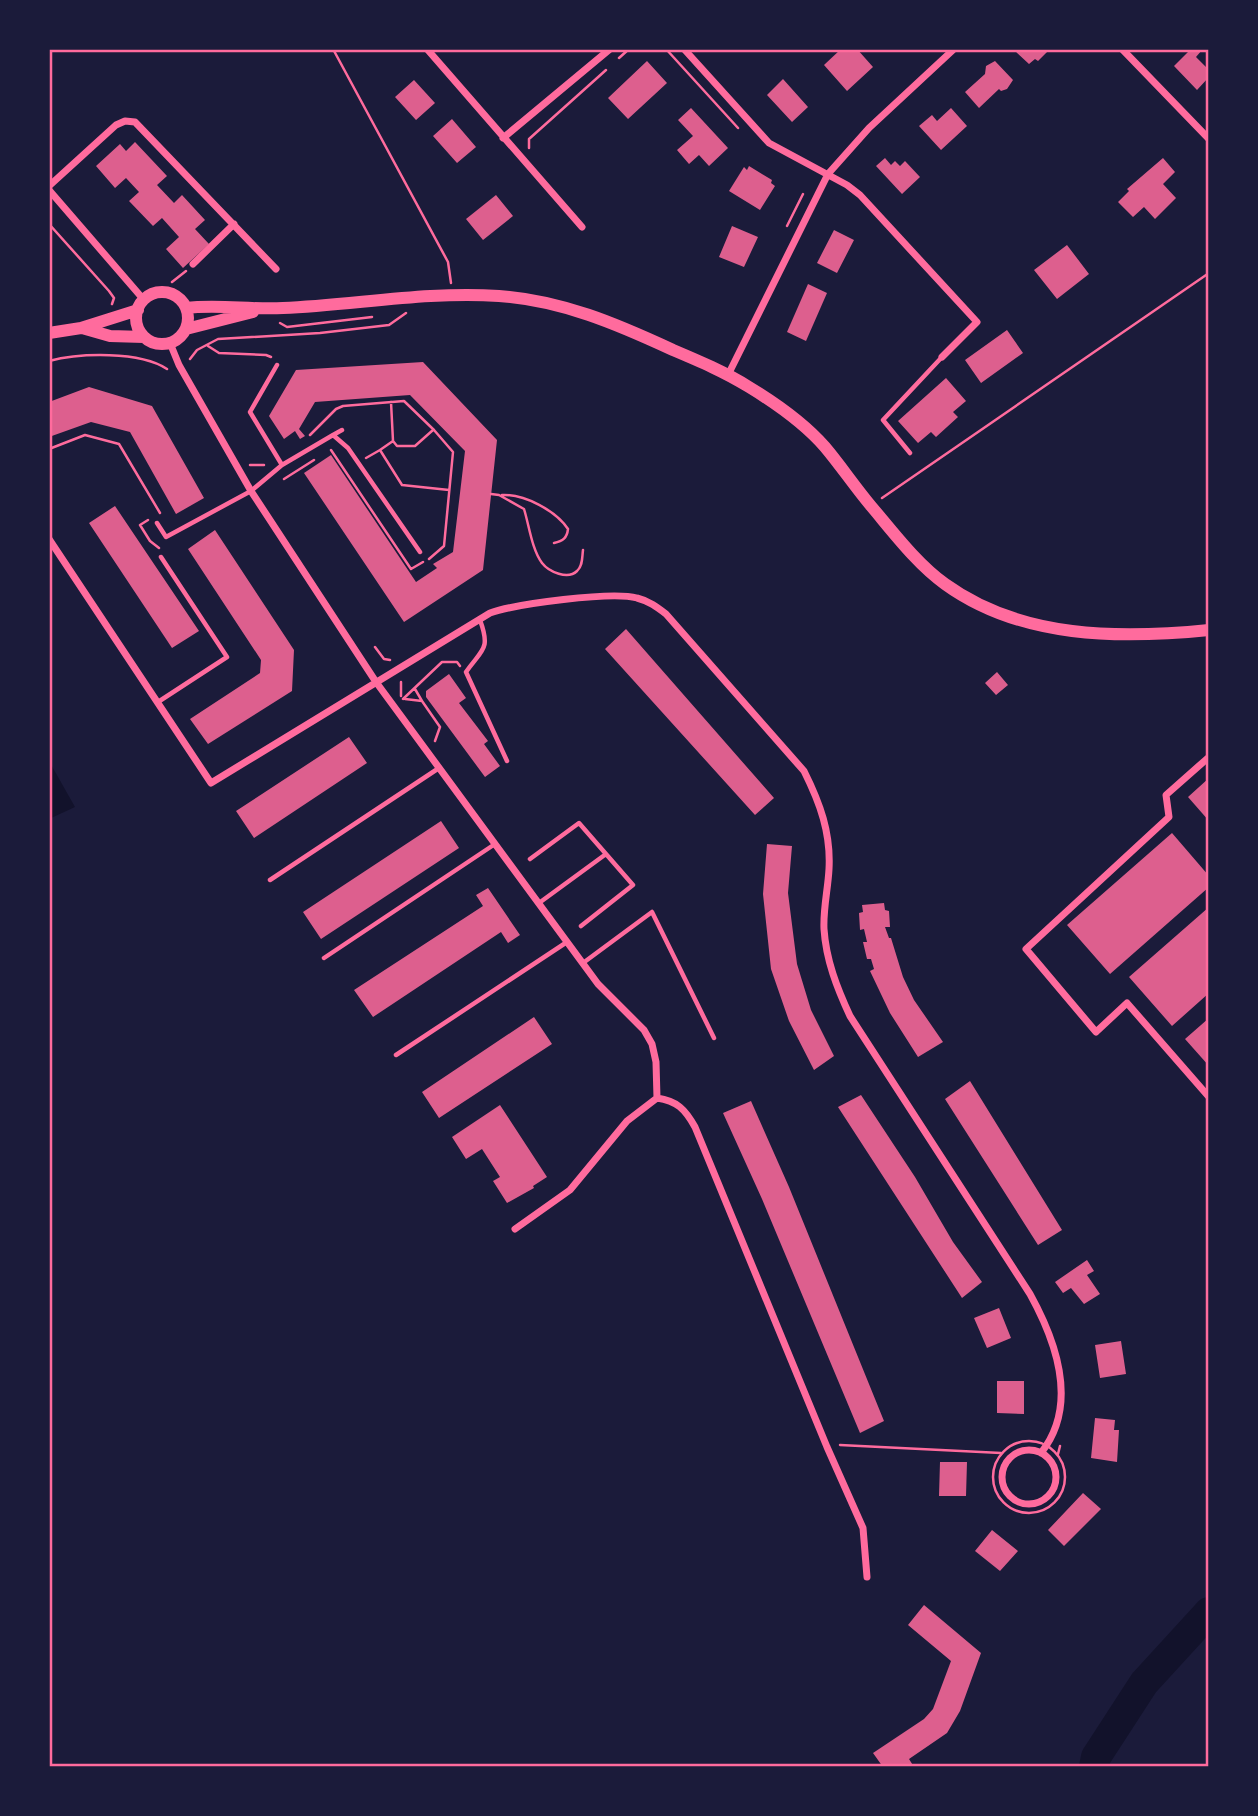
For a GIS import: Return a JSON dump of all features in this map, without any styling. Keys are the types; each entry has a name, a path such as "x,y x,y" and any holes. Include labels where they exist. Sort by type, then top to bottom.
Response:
{"street":[{"path":"427,49 582,227"},
{"path":"503,138 610,49"},
{"path":"684,49 769,143 828,174 860,195 977,322 942,358"},
{"path":"728,375 828,174 869,128 954,49"},
{"path":"1122,49 1209,139"},
{"path":"141,305 49,188 116,125 125,121 135,122 276,269"},
{"path":"193,264 234,224"},
{"path":"49,333 81,328 141,305 153,294 164,292 175,295 186,308 186,329 170,344 153,343 144,337 137,324 141,305"},
{"path":"186,308 270,308 398,298 498,296 569,309 621,326 728,375 767,398 799,422 824,446 871,506 919,560 945,584 982,606 1039,626 1104,635 1209,630"},
{"path":"186,329 270,308"},
{"path":"81,328 110,336 144,337"},
{"path":"170,344 179,365 251,491 376,682 567,942 618,1006 644,1030 652,1044 656,1062 657,1098"},
{"path":"49,539 212,783 489,613 514,606 621,596 651,602 666,614 804,771 819,801 829,843 824,927 838,992 850,1016 1030,1294 1055,1347 1060,1371 1058,1421 1041,1452"},
{"path":"1209,757 1166,795 1169,817 1026,949 1096,1032 1127,1003 1209,1097"},
{"path":"515,1229 570,1189 627,1121 657,1098 670,1100 680,1106 695,1126 863,1528 867,1577"},
{"path":"1021,1451 1041,1452 1053,1463 1056,1470 1055,1485 1047,1497 1034,1504 1013,1499 1004,1487 1005,1465 1014,1454 1021,1451"}],"lane":[{"path":"910,453 883,420 942,358"},
{"path":"276,362 250,412 282,465"},
{"path":"157,523 166,537 251,491 282,465 342,430"},
{"path":"333,435 348,448 420,552"},
{"path":"158,702 227,657 161,557"},
{"path":"479,619 486,643 482,653 466,673 507,761"},
{"path":"270,880 439,768"},
{"path":"530,859 579,823 634,885 581,926"},
{"path":"324,958 495,844"},
{"path":"539,904 606,854"},
{"path":"583,962 652,912 715,1038"},
{"path":"396,1055 567,942"}],"path":[{"path":"333,49 448,262 453,296"},
{"path":"620,58 629,49"},
{"path":"666,49 744,135"},
{"path":"529,149 529,139 610,66"},
{"path":"788,226 808,187"},
{"path":"49,224 114,298"},
{"path":"871,506 1209,273"},
{"path":"172,282 179,277"},
{"path":"190,361 194,352 218,339 320,334 389,325 411,309"},
{"path":"256,329 257,337"},
{"path":"206,345 219,354 266,355 276,362"},
{"path":"49,361 95,355 153,362 169,370"},
{"path":"391,402 393,442"},
{"path":"393,442 400,447 415,446 434,430"},
{"path":"49,449 85,435 119,444 160,513"},
{"path":"358,463 393,442"},
{"path":"380,450 402,485 449,490"},
{"path":"491,494 522,497 563,521 568,535 562,541 554,543"},
{"path":"499,495 524,509 537,554 542,563 553,572 575,574 580,568 583,550"},
{"path":"150,519 140,525 159,548 168,550"},
{"path":"375,647 384,659 398,658"},
{"path":"403,699 442,662 457,662 466,673"},
{"path":"401,680 403,699 408,710"},
{"path":"414,688 440,727 435,745 428,736"},
{"path":"403,699 422,701"},
{"path":"1035,1441 1044,1434"},
{"path":"1058,1454 1063,1436"},
{"path":"1023,1441 1047,1445 1058,1454 1063,1465 1063,1490 1056,1501 1046,1509 1022,1513 1010,1508 1001,1500 992,1476 1001,1453 1011,1445 1023,1441"},
{"path":"827,1447 838,1445 1001,1453"}],"shaded area":[{"path":"49,761 75,807 49,819"}],"building":[{"path":"841,49 857,49 873,67 847,91 824,65"},
{"path":"1050,49 1038,61 1035,59 1029,64 1015,51"},
{"path":"1188,49 1202,50 1196,57 1209,70 1209,77 1197,90 1174,66 1190,50"},
{"path":"647,61 667,83 628,119 608,98"},
{"path":"995,61 1013,80 1007,89 999,89 979,108 965,92 985,74 986,66"},
{"path":"783,79 808,107 792,122 767,95"},
{"path":"414,80 435,103 416,120 395,97"},
{"path":"691,108 728,148 709,166 699,155 689,164 677,150 693,136 678,120"},
{"path":"951,108 967,126 941,150 919,126 932,115 937,121"},
{"path":"452,119 476,147 457,163 433,136"},
{"path":"135,142 167,176 157,185 174,203 182,195 205,220 195,229 209,244 183,268 166,249 179,237 162,218 153,226 129,201 139,192 126,178 115,188 96,166 120,144 126,151"},
{"path":"885,158 891,165 895,161 900,166 905,161 920,177 902,194 876,166"},
{"path":"1163,158 1175,172 1163,184 1176,198 1155,219 1144,207 1133,217 1118,202 1129,191 1127,189"},
{"path":"749,166 772,180 771,183 775,186 760,210 729,191 744,167 747,170"},
{"path":"496,195 513,216 483,240 466,219"},
{"path":"732,226 758,237 744,267 719,257"},
{"path":"834,230 854,240 837,273 817,263"},
{"path":"1067,245 1089,274 1057,299 1034,270"},
{"path":"808,284 827,293 806,341 787,332"},
{"path":"1007,330 1023,353 981,383 965,360"},
{"path":"423,362 497,440 483,570 404,622 304,473 331,455 416,582 437,568 433,564 453,552 465,451 410,395 315,402 299,429 305,436 300,439 295,431 284,439 269,416 296,370"},
{"path":"946,378 966,401 953,412 958,417 936,437 931,432 918,443 898,421"},
{"path":"89,387 152,406 204,498 176,514 130,432 91,422 49,437 49,402"},
{"path":"115,506 199,631 172,648 89,523"},
{"path":"215,530 294,650 292,691 208,744 190,719 260,673 261,660 188,549"},
{"path":"626,629 774,798 755,815 605,649"},
{"path":"997,672 1008,685 996,695 985,683"},
{"path":"449,674 466,698 459,703 488,741 484,744 500,766 485,777 426,697 426,691"},
{"path":"349,737 367,763 254,838 236,811"},
{"path":"1209,778 1209,821 1188,797"},
{"path":"441,821 459,848 321,939 303,912"},
{"path":"1172,833 1209,876 1209,887 1110,974 1067,925"},
{"path":"767,844 792,846 788,893 797,964 811,1010 834,1056 814,1070 789,1021 771,969 763,894"},
{"path":"488,888 520,935 508,943 501,932 373,1017 354,990 483,906 476,895"},
{"path":"884,903 885,910 889,911 890,927 885,927 903,977 914,1000 943,1042 918,1057 890,1013 870,971 874,969 871,959 867,959 863,942 867,942 864,929 860,930 859,913 863,912 862,905"},
{"path":"1209,907 1209,993 1172,1026 1129,977"},
{"path":"534,1017 552,1044 439,1118 422,1092"},
{"path":"1209,1018 1209,1066 1185,1039"},
{"path":"970,1081 1062,1230 1038,1245 945,1099"},
{"path":"861,1095 915,1177 953,1242 982,1282 962,1298 838,1107"},
{"path":"751,1101 884,1421 860,1433 723,1113"},
{"path":"500,1105 547,1177 533,1186 534,1188 507,1203 493,1181 500,1177 482,1149 466,1159 452,1137"},
{"path":"1087,1260 1094,1271 1087,1275 1100,1294 1084,1304 1071,1288 1063,1293 1055,1282"},
{"path":"999,1308 1011,1338 987,1348 974,1318"},
{"path":"1121,1341 1126,1374 1100,1378 1095,1345"},
{"path":"997,1381 1024,1381 1024,1414 997,1413"},
{"path":"1095,1418 1115,1420 1114,1430 1119,1430 1117,1462 1091,1458"},
{"path":"940,1462 967,1462 966,1496 939,1496"},
{"path":"1083,1493 1101,1509 1064,1546 1048,1530"},
{"path":"992,1530 1018,1551 1000,1571 975,1551"},
{"path":"924,1605 981,1653 960,1711 947,1733 909,1759 914,1767 883,1767 873,1753 924,1719 933,1709 951,1661 908,1625"}],"waterway":[{"path":"1094,1767 1096,1757 1144,1683 1209,1612"}]}
